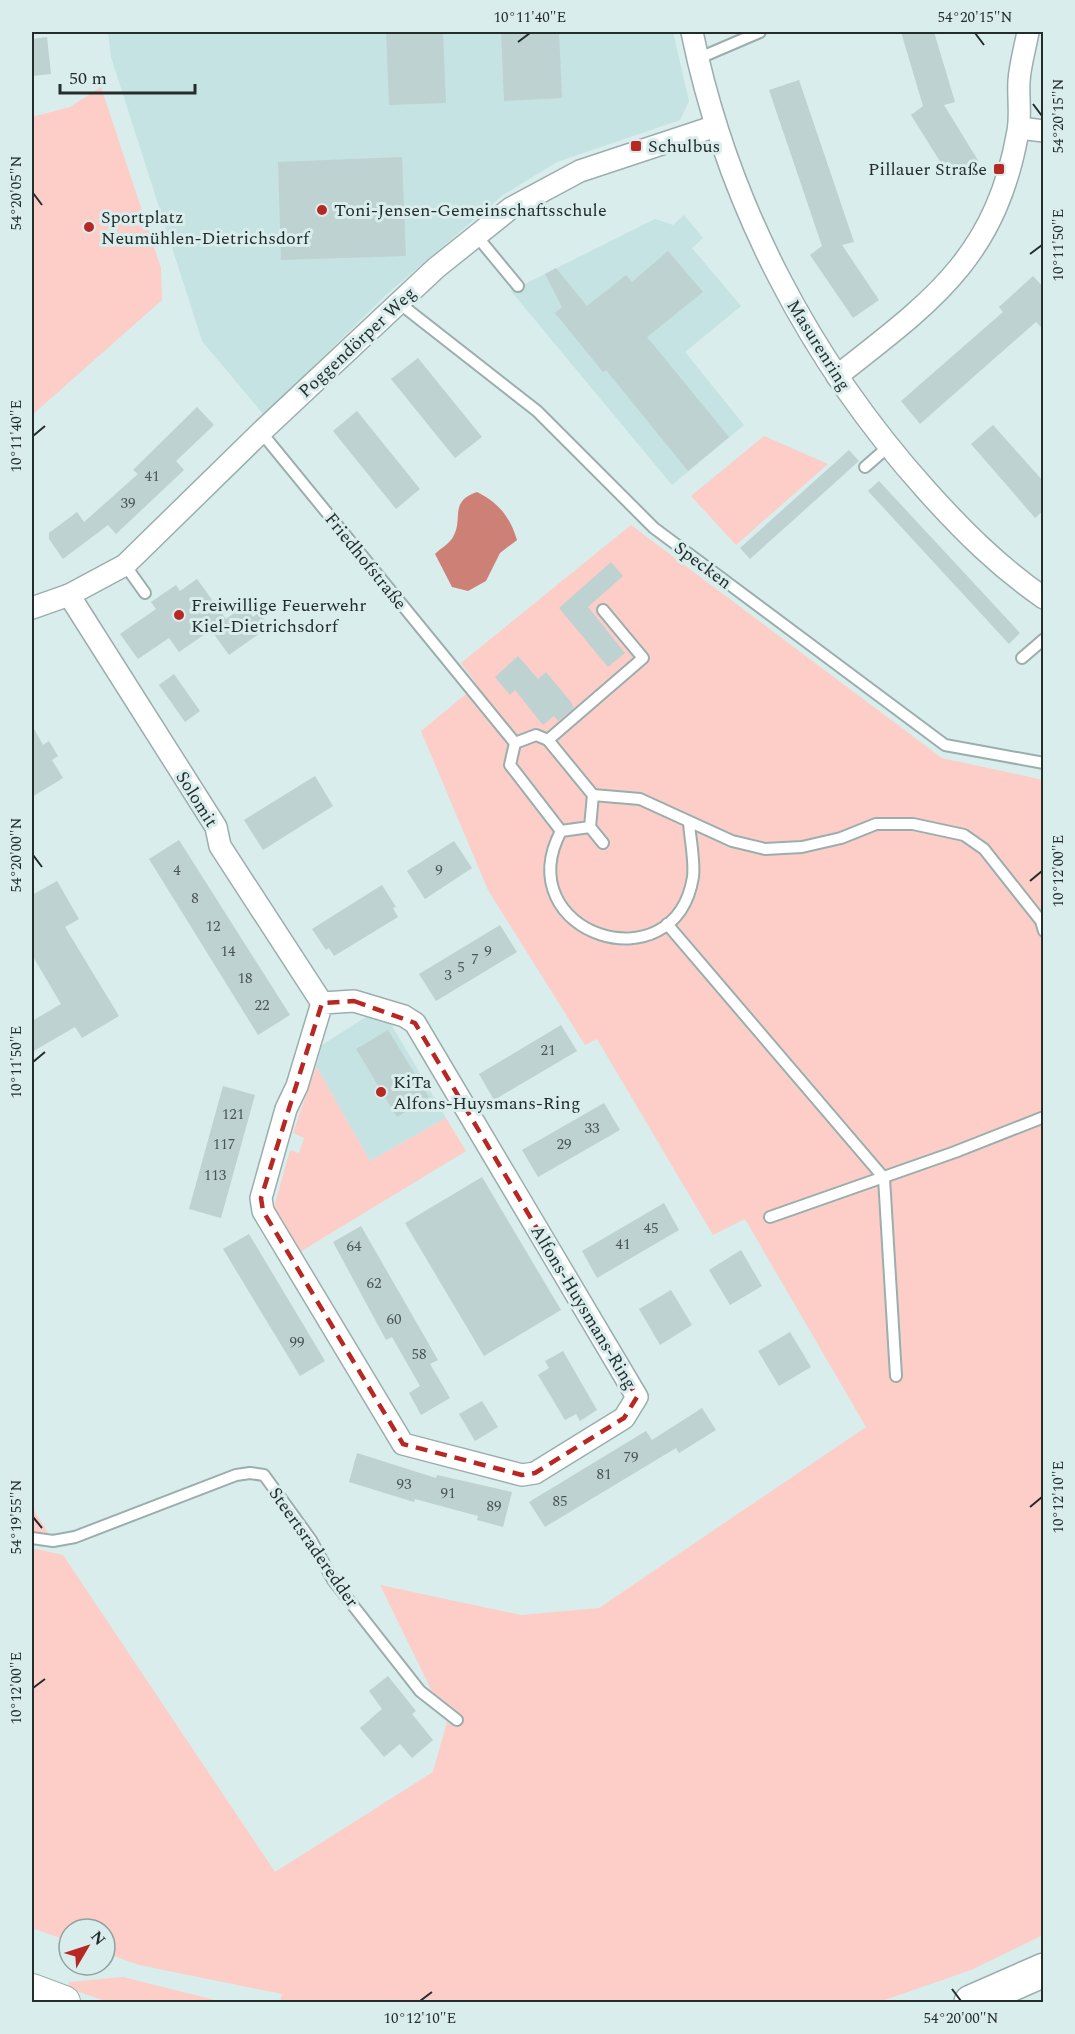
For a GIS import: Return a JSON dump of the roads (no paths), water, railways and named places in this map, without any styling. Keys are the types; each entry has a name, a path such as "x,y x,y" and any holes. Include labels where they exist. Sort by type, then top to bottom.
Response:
{"highway":[{"path":"971,2002 1044,1970"}],"main road":[{"path":"32,1990 64,2002"}],"street":[{"name":"Masurenring","path":"692,32 697,59 716,126 761,239 784,289 813,341 888,447 971,540 1016,579 1044,598"},
{"path":"837,376 926,304 949,282 974,250 993,214 1011,168 1019,128 1019,78 1028,32"},
{"name":"Poggendörper Weg","path":"32,608 69,595 125,565 261,432 399,303 475,234 511,208 580,171 716,126"},
{"path":"1019,128 1044,131"},
{"name":"Solomit","path":"69,595 216,827 220,846 322,1003"},
{"name":"Alfons-Huysmans-Ring","path":"354,1001 404,1016 415,1023 637,1397 624,1418 535,1473 522,1475 403,1443 263,1211 261,1198 286,1109 297,1086 322,1003 354,1001"}],"lane":[{"path":"697,59 760,32"},
{"path":"475,234 518,286"},
{"name":"Specken","path":"399,303 537,411 654,528 945,745 1044,763"},
{"name":"Friedhofstraße","path":"261,432 515,743"},
{"path":"865,467 888,447"},
{"path":"125,565 145,593"},
{"path":"548,740 643,658 603,610"},
{"path":"1022,658 1044,639"},
{"path":"561,831 510,765 515,743 536,735 548,740 593,795 640,800 732,841 765,849 802,847 841,838 876,824 913,824 964,834 984,849 1041,921 1044,931"},
{"path":"593,795 590,827 603,843"},
{"path":"561,831 551,861 554,889 567,913 576,923 588,931 615,940 642,937 667,924 685,903 693,876 689,822"},
{"path":"561,831 590,827"},
{"path":"667,924 884,1178 896,1376"},
{"path":"770,1217 884,1178 1044,1117"},
{"name":"Steertsraderedder","path":"32,1538 53,1541 75,1537 236,1475 250,1473 264,1475 311,1540 333,1580 420,1691 457,1720"}],"place":[{"name":"Schulbus","path":"636,146"},
{"name":"Pillauer Straße","path":"999,169"},
{"name":"Toni-Jensen-Gemeinschaftsschule","path":"322,210"},
{"name":"Sportplatz Neumühlen-Dietrichsdorf","path":"89,227"},
{"name":"Freiwillige Feuerwehr Kiel-Dietrichsdorf","path":"179,615"},
{"name":"KiTa Alfons-Huysmans-Ring","path":"381,1092"}]}
